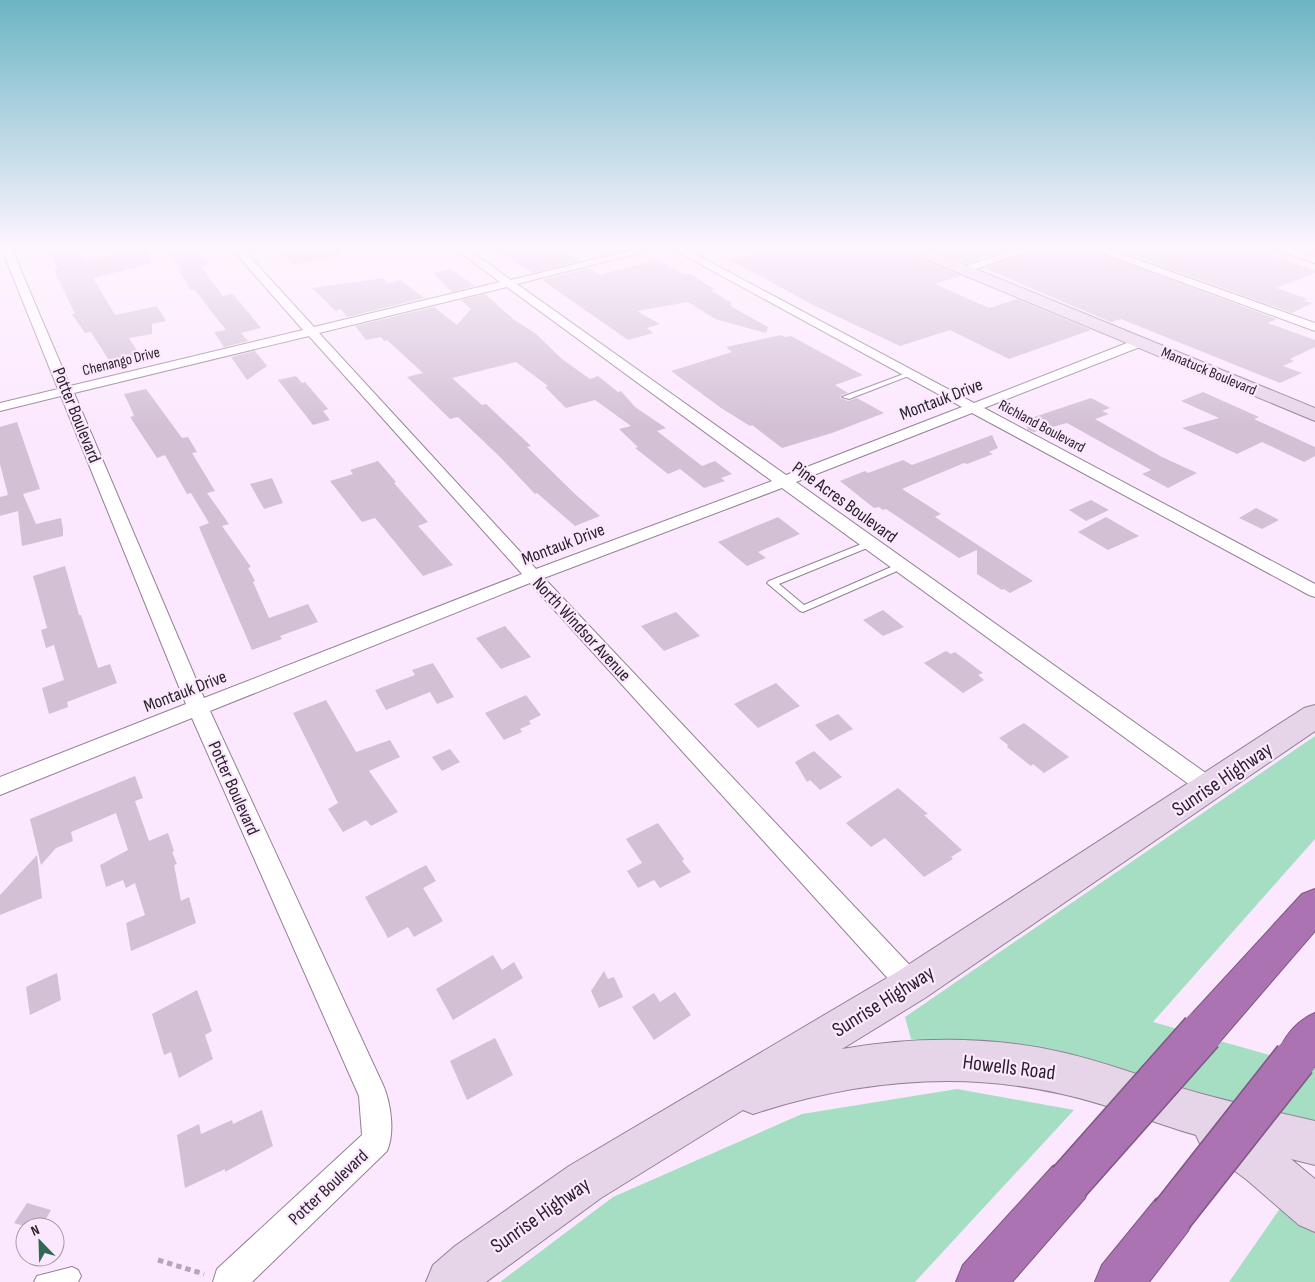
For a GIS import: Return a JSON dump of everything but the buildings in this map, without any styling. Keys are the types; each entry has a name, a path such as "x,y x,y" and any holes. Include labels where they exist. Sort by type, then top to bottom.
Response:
{"highway":[{"path":"980,1282 1315,905"},
{"path":"1119,1282 1305,1046"}],"main road":[{"name":"Manatuck Boulevard","path":"1054,307 1315,415"},
{"name":"Sunrise Highway","path":"452,1276 585,1182 911,985 1315,716"},
{"name":"Howells Road","path":"701,1112 790,1081 854,1067 922,1060 984,1061 1048,1070 1077,1077 1180,1109 1315,1143"},
{"path":"1180,1109 1240,1146 1315,1209"}],"street":[{"name":"Potter Boulevard","path":"31,307 198,708 373,1095 377,1141 229,1282"},
{"name":"North Windsor Avenue","path":"289,307 533,576 911,985"},
{"name":"Chenango Drive","path":"0,407 412,307"},
{"name":"Pine Acres Boulevard","path":"540,307 1209,787"},
{"name":"Richland Boulevard","path":"785,307 1315,591"},
{"path":"1259,307 1315,327"},
{"name":"Montauk Drive","path":"0,786 533,576 783,482 1141,342"}],"lane":[{"path":"846,397 909,374"},
{"path":"869,544 772,583 803,609 901,566"},
{"path":"43,1282 72,1276"}],"path":[{"path":"158,1260 229,1282"}],"green space":[{"path":"1315,736 1315,839 1153,1022 1315,1068 1315,1124 1065,1055 973,1041 911,1039 905,1017"},
{"path":"957,1089 1074,1110 915,1282 500,1282 613,1197 802,1114"},
{"path":"1290,1194 1315,1222 1315,1282 1229,1282"}]}
